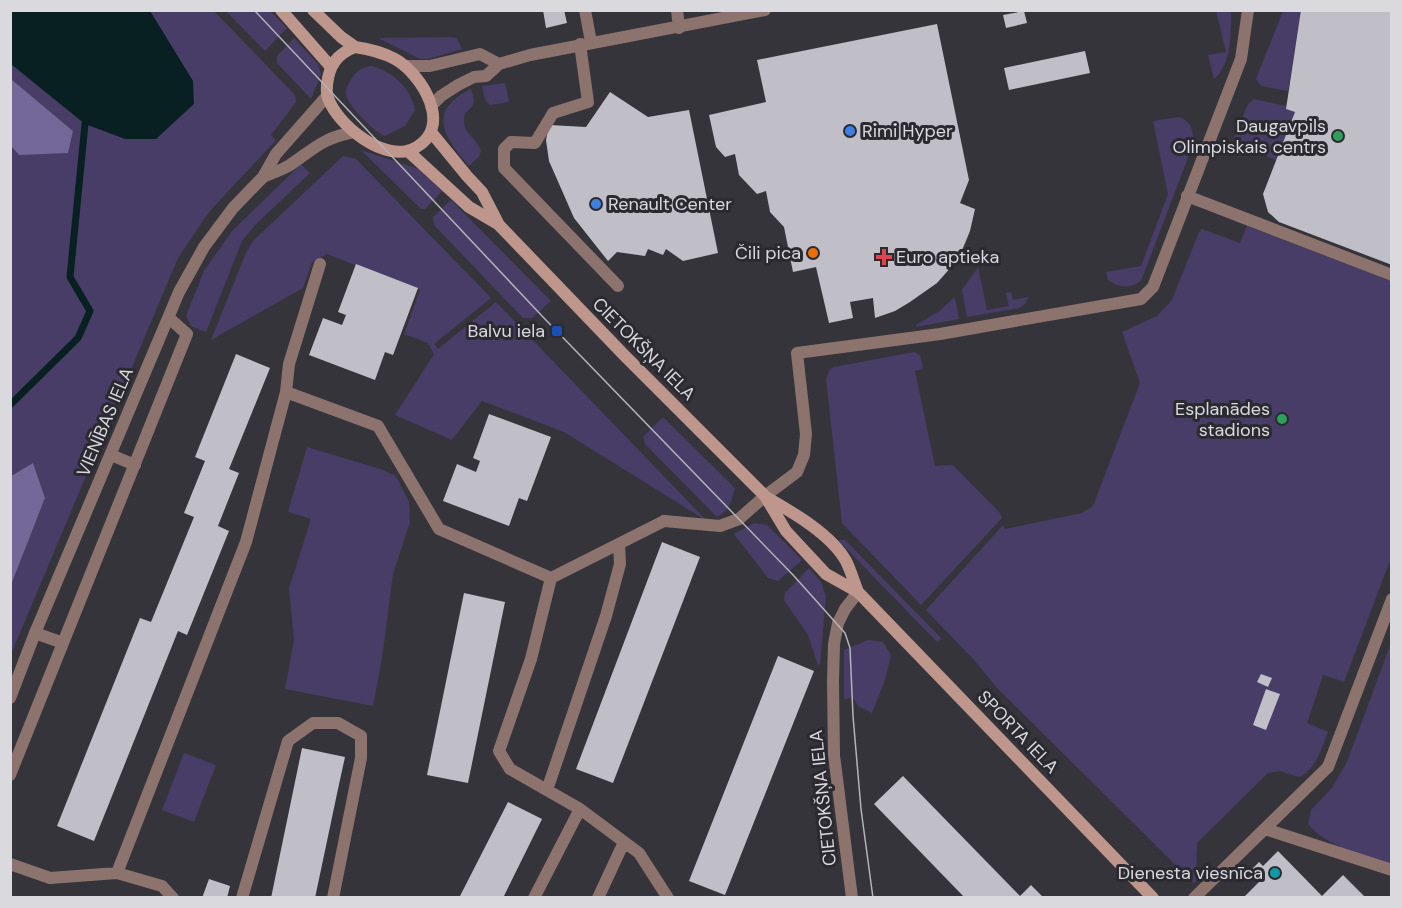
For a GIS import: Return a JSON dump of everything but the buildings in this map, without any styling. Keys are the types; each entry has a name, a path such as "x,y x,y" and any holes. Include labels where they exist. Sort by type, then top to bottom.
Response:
{"street":[{"path":"281,10 331,67"},
{"path":"313,10 355,47 381,53 405,66 422,84 431,106 431,132 419,146 409,152 398,153 366,141 334,111 327,96 331,67 344,51 355,47"},
{"path":"585,10 588,102 553,113 535,144 511,142 504,149 504,168 618,286"},
{"path":"677,10 679,28"},
{"path":"550,578 664,521 720,526 739,519 798,472 804,455 806,434 797,353 940,334 1141,299 1153,287 1240,59 1248,10"},
{"path":"431,106 458,85 474,77 486,76 499,63 586,43 679,28 762,11"},
{"path":"405,66 429,66 480,54 499,63"},
{"name":"VIENĪBAS IELA","path":"10,698 179,292 204,247 233,208 263,177 276,154 327,96"},
{"name":"VIENĪBAS IELA","path":"263,177 288,166 334,136 354,132"},
{"name":"CIETOKŠŅA IELA","path":"431,132 482,192 500,225 624,355 765,496 786,531 818,566 826,574 858,592"},
{"name":"CIETOKŠŅA IELA","path":"409,152 469,207 500,225"},
{"path":"1187,196 1392,275"},
{"path":"117,873 246,542 286,392 289,364 320,264"},
{"path":"10,775 187,333 169,318"},
{"path":"286,392 378,426 439,529 550,578"},
{"path":"111,455 135,465"},
{"name":"CIETOKŠŅA IELA","path":"765,496 803,518 829,541 846,560 858,592"},
{"path":"547,790 606,616 620,564 619,544"},
{"path":"550,578 531,659 500,751 510,769 580,809 639,854 664,895"},
{"name":"CIETOKŠŅA IELA","path":"852,897 834,755 833,682 834,644 838,623 858,592"},
{"name":"SPORTA IELA","path":"858,592 1153,897"},
{"path":"1194,897 1328,767 1392,599"},
{"path":"36,633 63,644"},
{"path":"242,897 288,741 313,723 338,723 361,736 361,758 333,897"},
{"path":"534,897 580,809"},
{"path":"1265,829 1392,870"},
{"path":"598,897 624,842"},
{"path":"10,864 50,878 117,873 162,886 173,897"}],"shaded area":[{"path":"10,11 150,11 193,81 194,104 156,139 125,139 85,124 11,64"},
{"path":"150,11 214,11 295,95 296,102 271,135 276,140 209,212 178,258 11,654 11,585 45,498 33,463 11,476 11,146 19,155 73,131 11,79 11,64 85,124 193,81"},
{"path":"226,11 270,11 287,28 265,51"},
{"path":"1216,11 1231,11 1231,28 1227,57 1220,73 1214,79 1208,55 1226,52"},
{"path":"1283,11 1301,11 1288,91 1261,86 1256,79"},
{"path":"294,38 318,64 321,74 311,99 277,63 277,56"},
{"path":"378,38 457,38 462,49 428,59 420,59"},
{"path":"372,66 387,72 400,82 410,95 415,110 405,126 385,136 363,119 346,95 348,86 356,73"},
{"path":"11,79 73,131 68,153 19,155 11,146"},
{"path":"505,83 509,102 490,105 485,100 482,86"},
{"path":"471,89 474,102 465,113 464,120 466,130 481,151 479,157 469,166 447,135 444,115 448,106 457,97"},
{"path":"1254,99 1286,106 1286,109 1295,112 1276,160 1232,142 1248,104"},
{"path":"1179,117 1191,126 1194,142 1141,281 1124,287 1116,285 1108,280 1106,272 1141,266 1168,194 1153,121"},
{"path":"361,150 418,169 442,191 425,209 421,209"},
{"path":"343,156 356,159 491,298 434,344 438,349 496,302 707,521 564,432 482,401 452,440 395,415 434,354 428,343 404,334 420,290 327,254 312,262 303,288 211,340 245,255 253,241"},
{"path":"301,164 310,173 255,225 242,241 206,332 191,326 186,316 204,271 232,231"},
{"path":"451,200 551,301 532,318 523,318 434,225 433,217"},
{"path":"1247,226 1391,281 1391,558 1344,682 1323,675 1307,723 1328,732 1314,764 1299,777 1280,771 1268,773 1197,843 1196,881 1194,883 998,689 926,610 1003,525 1005,529 1082,513 1093,506 1140,383 1122,332 1157,316 1172,300 1202,229 1240,243"},
{"path":"978,267 987,310 1009,306 1006,293 1011,292 1013,300 1029,297 1025,304 1019,308 967,317 962,290"},
{"path":"955,297 959,319 916,327 916,325 938,312"},
{"path":"914,352 920,355 923,369 915,371 935,466 953,465 1000,513 1002,518 921,605 842,523 826,379 830,369 834,367"},
{"path":"663,417 735,488 729,505 721,515 717,517 645,444 643,437"},
{"path":"307,447 396,476 409,502 410,522 393,574 373,706 285,689 294,640 289,589 311,519 288,512"},
{"path":"33,463 45,498 11,585 11,476"},
{"path":"754,523 767,525 802,560 778,581 768,578 734,534"},
{"path":"838,540 845,540 942,639 937,642"},
{"path":"809,568 821,582 826,597 820,664 818,665 808,635 784,600 785,593"},
{"path":"868,640 883,642 891,655 885,680 872,713 858,706 853,698 844,699 844,650"},
{"path":"1391,643 1391,864 1336,845 1325,839 1308,824 1311,810 1332,788 1347,762"},
{"path":"184,753 216,765 194,822 162,810"}],"waterway":[{"path":"10,405 78,338 90,311 70,277 85,124"}],"tram line":[{"path":"254,10 543,317 794,576 845,633 850,648 861,809 873,898"}],"place":[{"name":"Rimi Hyper","path":"850,131"},
{"name":"Daugavpils Olimpiskais centrs","path":"1338,136"},
{"name":"Renault Center","path":"596,204"},
{"name":"Čili pica","path":"813,253"},
{"name":"Euro aptieka","path":"884,257"},
{"name":"Balvu iela","path":"557,331"},
{"name":"Esplanādes stadions","path":"1282,419"},
{"name":"Dienesta viesnīca","path":"1275,873"}]}
